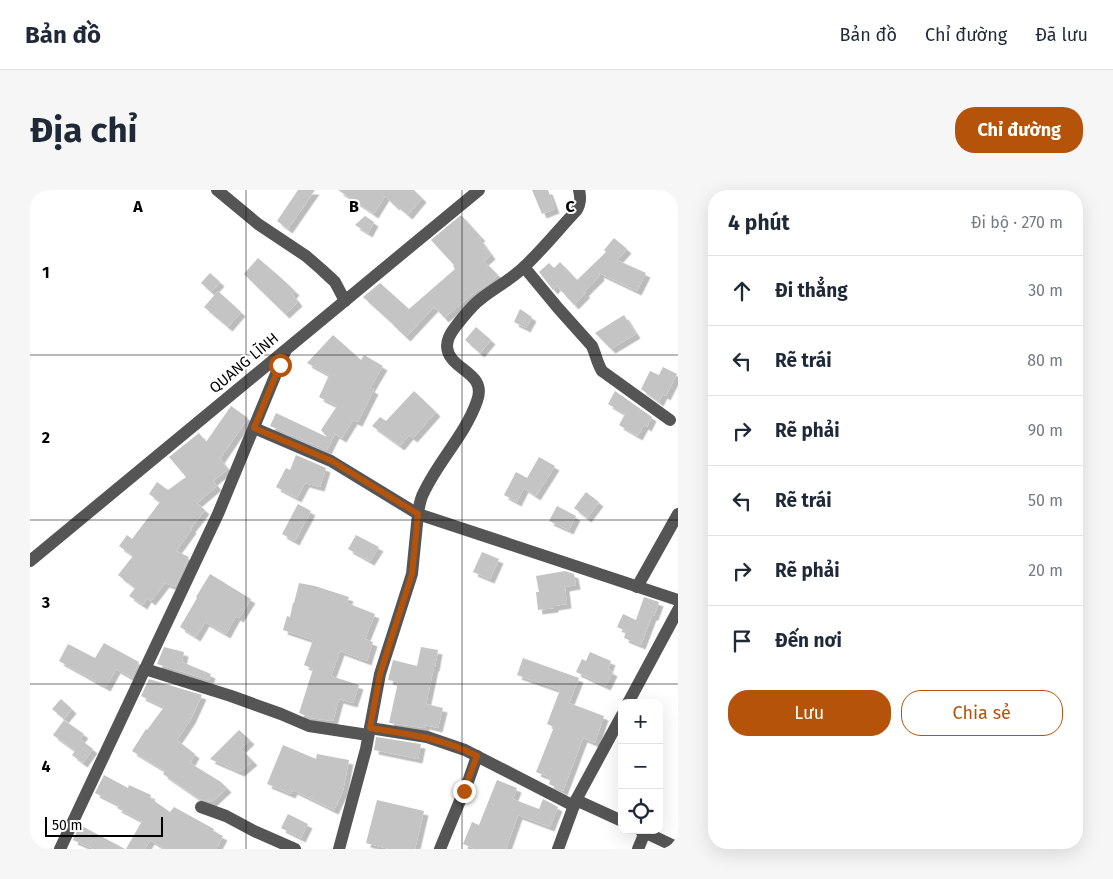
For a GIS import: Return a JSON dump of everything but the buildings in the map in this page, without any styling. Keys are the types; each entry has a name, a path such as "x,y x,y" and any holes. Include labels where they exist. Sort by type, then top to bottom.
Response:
{"street":[{"path":"217,190 258,224 306,256 321,269 335,282 345,301"},
{"name":"QUANG LĨNH","path":"30,561 479,190"},
{"path":"339,849 369,732 380,674 412,574 418,514 423,492 461,434 478,399 480,389 478,383 457,364 447,348 450,333 481,298 524,267 576,211 581,200 579,190"},
{"path":"524,267 592,346 602,371 670,420"},
{"path":"62,848 218,514 286,349"},
{"path":"254,428 332,461 418,514 678,600"},
{"path":"637,587 678,514"},
{"path":"630,699 678,610"},
{"path":"145,669 231,696 310,726 427,737 466,750 575,803 618,819"},
{"path":"558,849 575,803 618,722"},
{"path":"440,849 477,756"},
{"path":"201,807 230,818 295,849"},
{"path":"638,849 642,834"},
{"path":"649,834 678,848"}],"route":[{"path":"280,365 254,428 332,461 418,514 412,574 380,674 370,728 427,737 466,750 477,756 464,791"}]}
